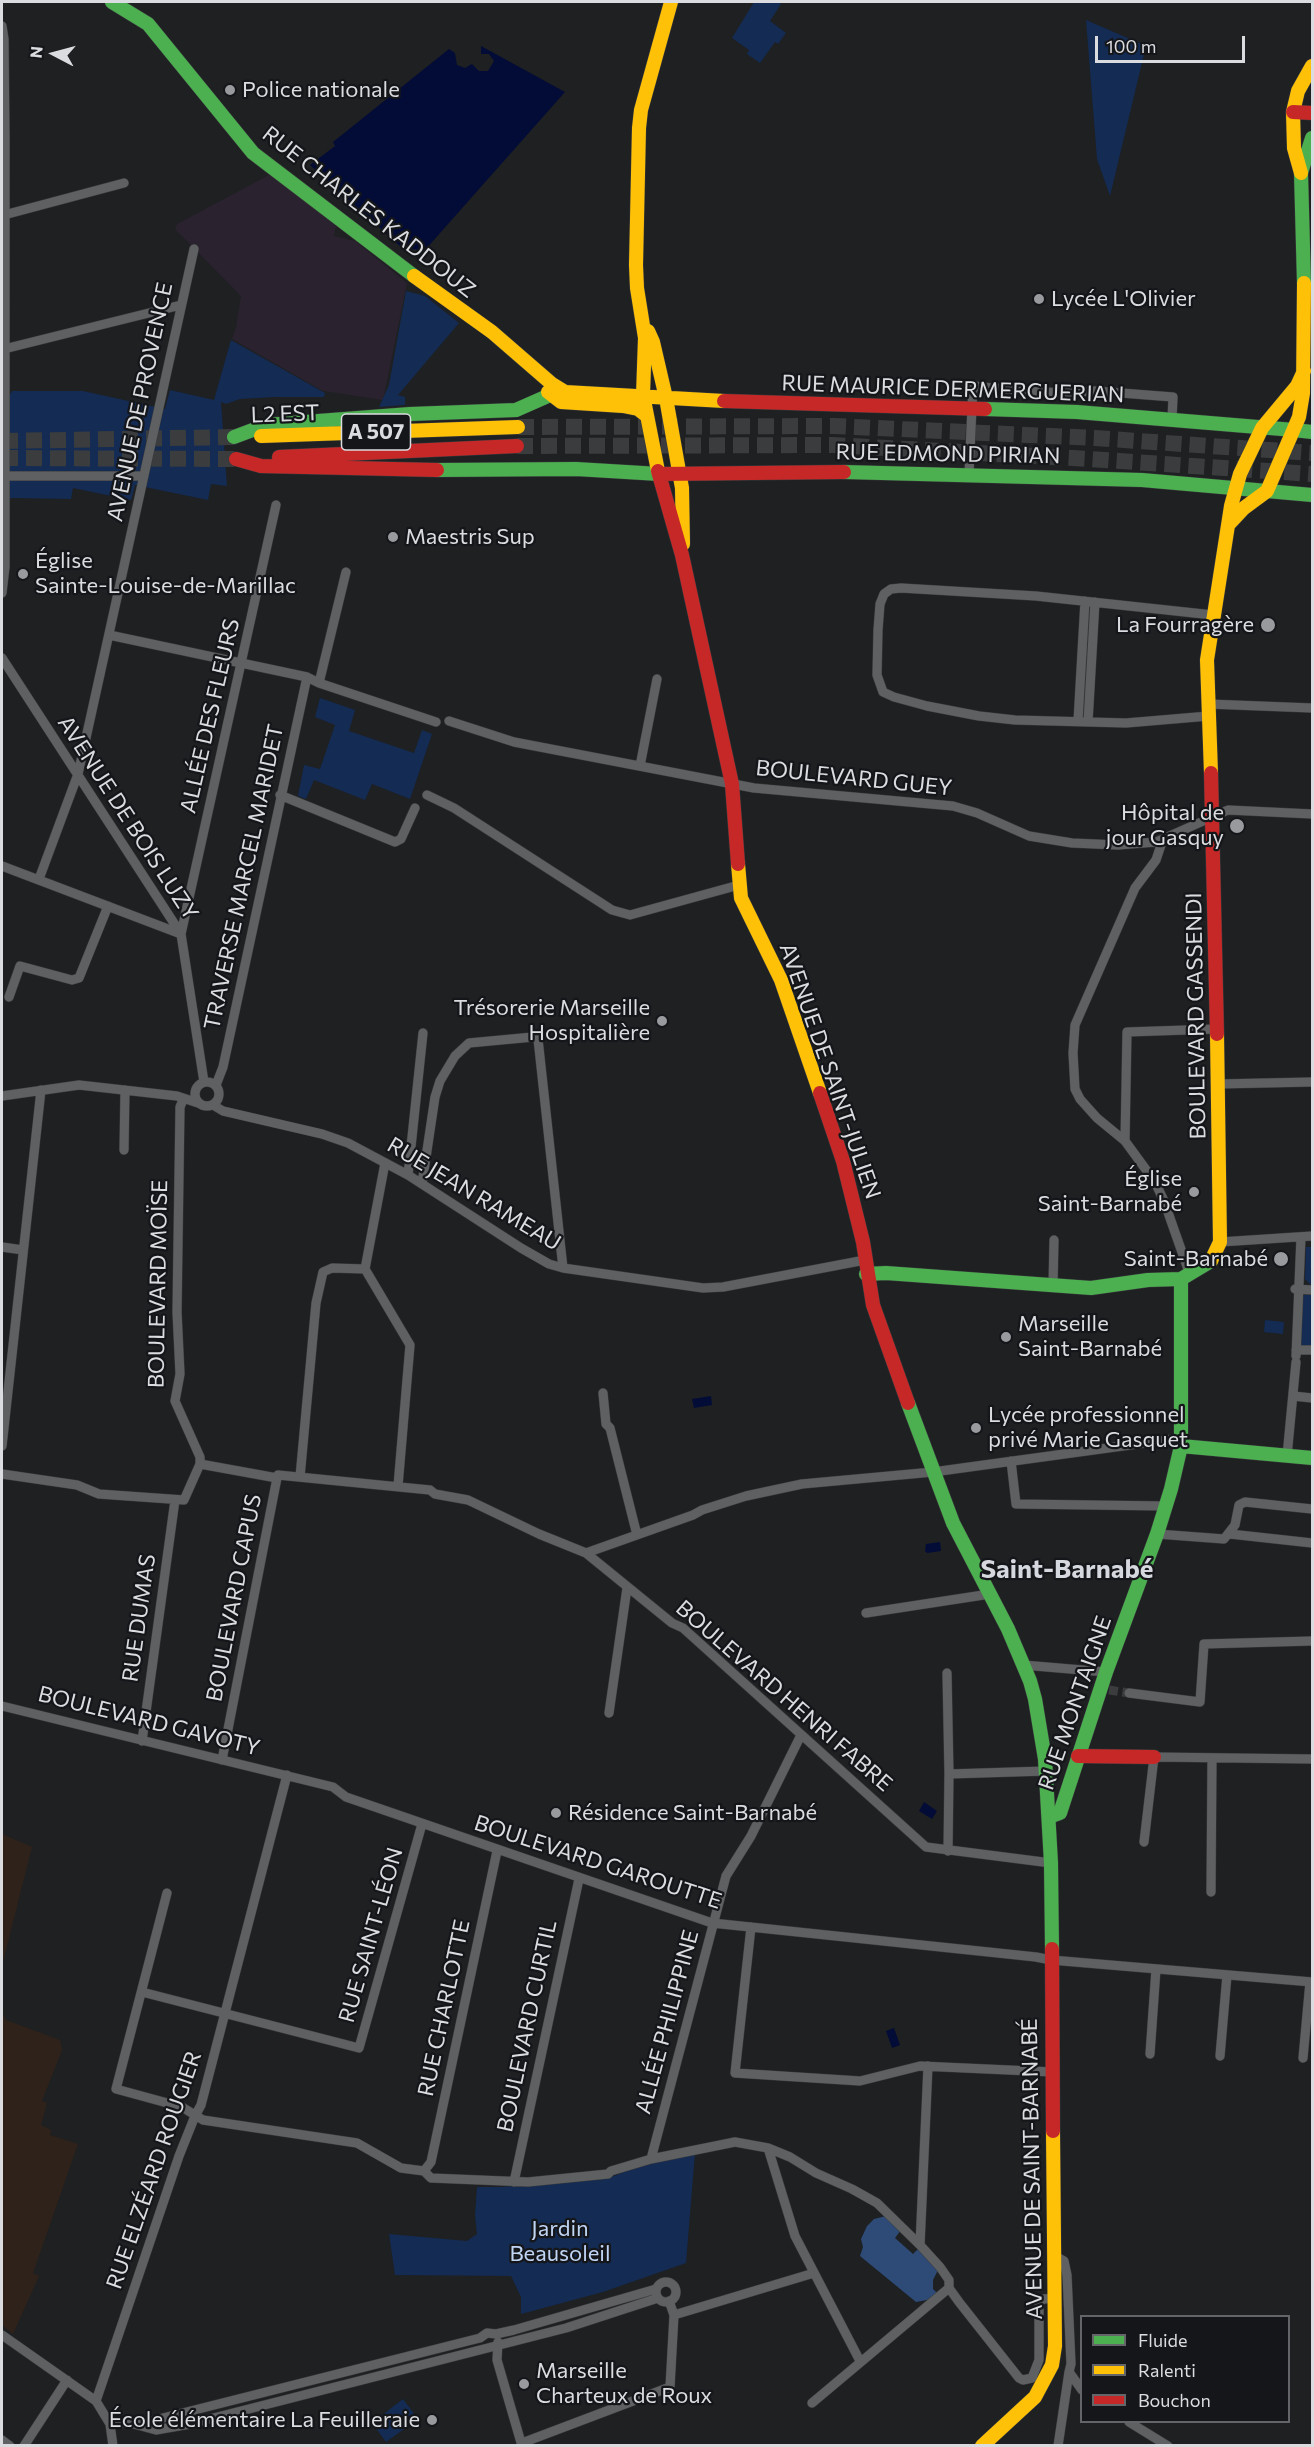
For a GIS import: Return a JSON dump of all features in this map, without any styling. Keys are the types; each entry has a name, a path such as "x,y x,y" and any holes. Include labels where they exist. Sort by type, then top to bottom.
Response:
{"main road":[{"name":"RUE CHARLES KADDOUZ","path":"112,2 148,24 253,153 414,276 492,332 552,384 565,392"},
{"path":"643,320 636,276 639,128 641,110 671,2"},
{"path":"1307,173 1294,148 1293,112 1298,91 1308,82 1312,66"},
{"path":"1293,112 1312,113"},
{"path":"1229,524 1244,508 1266,491 1299,417 1304,371 1307,173 1312,138"},
{"name":"AVENUE DE SAINT-JULIEN","path":"643,320 645,338 643,395 659,474 682,555 732,784 741,898 781,980 843,1161 855,1204 873,1305 933,1472 953,1523 1023,1665 1035,1699 1046,1771 1050,1863"},
{"name":"AVENUE DE SAINT-JULIEN","path":"643,320 653,342 680,474 684,524 682,555"},
{"name":"RUE CHARLES KADDOUZ","path":"535,370 549,395"},
{"name":"BOULEVARD GASSENDI","path":"1220,1242 1216,922 1207,660 1235,488 1262,428 1298,386 1304,371"},
{"path":"549,395 565,392 643,395"},
{"path":"549,395 569,403 638,409 647,417"},
{"name":"L2 EST","path":"518,427 234,437 266,425 410,414 516,410 549,395"},
{"name":"RUE MAURICE DERMERGUERIAN","path":"643,395 756,403 1077,412 1312,432"},
{"name":"L2 EST","path":"236,459 518,446"},
{"name":"RUE EDMOND PIRIAN","path":"236,459 261,466 389,470 576,469 659,474 797,471 969,474 1142,480 1312,495"},
{"path":"866,1267 886,1273 1091,1288 1186,1277 1211,1262 1220,1242"},
{"name":"RUE MONTAIGNE","path":"1049,1817 1060,1813 1078,1756 1105,1690 1106,1672 1166,1506 1181,1442 1186,1277"},
{"path":"1181,1442 1312,1458"},
{"path":"1078,1756 1154,1757"},
{"name":"AVENUE DE SAINT-BARNABÉ","path":"982,2445 1035,2397 1044,2384 1054,2355 1055,2256 1050,1863"}],"street":[{"path":"2,26 4,39 4,567 2,593"},
{"path":"4,215 124,183"},
{"name":"AVENUE DE PROVENCE","path":"39,879 78,774 194,249"},
{"path":"4,349 181,305"},
{"path":"969,474 973,385 1060,393 1095,391 1173,397 1172,419"},
{"path":"4,476 144,476"},
{"name":"ALLÉE DES FLEURS","path":"181,934 276,505"},
{"path":"319,683 346,572"},
{"path":"1213,615 1036,596 891,589 884,594 880,604 879,685 883,692 894,698 979,716 1015,720 1126,723 1208,710 1312,708"},
{"path":"1083,722 1090,601"},
{"path":"109,635 307,677 436,722"},
{"name":"AVENUE DE BOIS LUZY","path":"2,658 181,934 204,1082"},
{"name":"TRAVERSE MARCEL MARIDET","path":"216,1085 223,1067 307,677"},
{"path":"640,766 657,679"},
{"name":"BOULEVARD GUEY","path":"449,722 514,742 754,788 953,806 977,813 1029,836 1072,843 1142,844 1163,839 1212,816 1232,810 1312,814"},
{"path":"280,795 395,842 401,838 415,808"},
{"path":"427,795 454,808 612,910 630,915 740,885"},
{"path":"1163,839 1156,860 1135,888 1075,1025 1073,1053 1075,1089 1080,1099 1097,1118 1125,1141 1155,1182 1164,1201 1186,1277"},
{"path":"2,866 39,879 107,910 181,934"},
{"path":"9,997 20,966 72,980 79,978 107,910"},
{"path":"1125,1141 1127,1032 1216,1029"},
{"path":"408,1175 423,1034"},
{"path":"422,1184 435,1097 440,1081 455,1056 469,1043 533,1037 538,1039 563,1268"},
{"path":"2,1096 79,1085 177,1096 208,1107 213,1105 219,1096 216,1085 204,1082 194,1091 194,1097 198,1103"},
{"path":"1218,1084 1312,1082"},
{"path":"2,1446 41,1090"},
{"path":"124,1150 125,1090"},
{"name":"BOULEVARD MOÏSE","path":"183,1100 180,1107 177,1312 180,1374 175,1401 200,1457 200,1464"},
{"name":"RUE JEAN RAMEAU","path":"213,1105 224,1112 322,1134 348,1143 408,1175 521,1248 549,1264 563,1268 703,1288 866,1267"},
{"path":"385,1163 365,1269 410,1345 398,1486"},
{"path":"1220,1242 1312,1236"},
{"path":"1287,1456 1296,1356 1297,1289 1301,1237"},
{"path":"1053,1286 1054,1240"},
{"path":"2,1247 23,1250"},
{"path":"300,1477 316,1303 323,1272 332,1268 365,1269"},
{"path":"1297,1289 1312,1290"},
{"path":"1296,1356 1312,1350"},
{"path":"2,1352 12,1352"},
{"path":"603,1393 606,1424 609,1428 637,1535"},
{"path":"1293,1396 1312,1398"},
{"path":"586,1553 693,1515 702,1509 776,1489 845,1478 933,1472 1181,1442"},
{"path":"1011,1461 1016,1504 1166,1506"},
{"path":"2,1474 77,1485 99,1494 184,1500 200,1464"},
{"name":"BOULEVARD HENRI FABRE","path":"200,1464 277,1478 278,1475 430,1490 435,1494 468,1500 539,1534 586,1553 672,1623 683,1628 926,1847 1050,1863"},
{"name":"BOULEVARD CAPUS","path":"222,1760 277,1478"},
{"name":"RUE DUMAS","path":"142,1741 175,1500"},
{"path":"1157,1534 1220,1540 1230,1534 1235,1525 1241,1502 1312,1509"},
{"path":"1230,1534 1312,1543"},
{"path":"609,1713 627,1588"},
{"path":"866,1613 990,1594"},
{"path":"1129,1693 1200,1701 1204,1644 1312,1641"},
{"path":"1023,1665 1106,1672"},
{"path":"947,1673 948,1851"},
{"name":"BOULEVARD GAVOTY","path":"2,1706 287,1775"},
{"name":"ALLÉE PHILIPPINE","path":"651,2159 726,1876 751,1836 801,1735"},
{"path":"1144,1842 1154,1757 1312,1759"},
{"path":"1211,1892 1212,1758"},
{"path":"949,1774 1046,1771"},
{"name":"BOULEVARD GAROUTTE","path":"287,1775 333,1787 346,1797 497,1851 712,1923 1051,1960 1311,1982"},
{"name":"RUE ELZÉARD ROUGIER","path":"96,2401 195,2116 201,2105 287,1775"},
{"name":"RUE SAINT-LÉON","path":"142,1992 359,2048 422,1824"},
{"name":"RUE CHARLOTTE","path":"424,2171 431,2162 497,1851"},
{"name":"BOULEVARD CURTIL","path":"514,2182 579,1879"},
{"path":"167,1893 116,2090 182,2107 203,2120 357,2143 401,2168 424,2171 431,2178 514,2182 608,2174 611,2171 651,2159 735,2142 768,2148 790,2157 816,2173 877,2203 920,2245 949,2280 950,2288 1019,2378 1023,2380 1032,2378 1039,2360 1040,2302 1044,2299 1055,2298"},
{"path":"751,1927 735,2073 860,2081 928,2066 1053,2072"},
{"path":"1150,2054 1156,1969"},
{"path":"1220,2056 1227,1975"},
{"path":"1303,2058 1311,1982"},
{"path":"920,2245 928,2066"},
{"path":"768,2148 795,2236 860,2361"},
{"path":"1055,2256 1064,2261 1067,2275 1071,2364 1058,2445"},
{"path":"674,2315 814,2272"},
{"path":"139,2424 156,2430 190,2424 566,2328 657,2293 662,2283 672,2285 674,2296 669,2301 663,2301 657,2293"},
{"path":"812,2403 950,2288"},
{"path":"110,2424 139,2424 480,2338 487,2333 496,2334 657,2293"},
{"path":"496,2334 499,2345 497,2360 522,2444 670,2387 674,2315 669,2301"},
{"path":"2,2336 96,2401 110,2424 113,2445"},
{"path":"480,2338 483,2349 497,2360"},
{"path":"1069,2372 1080,2387"},
{"path":"24,2445 67,2380"},
{"path":"1132,2423 1168,2445"},
{"path":"2,2440 10,2445"}],"shaded area":[{"path":"481,46 565,92 425,250 412,249 404,242 400,246 310,165 335,146 333,142 449,49 455,53 457,65 465,68 472,64 479,71 488,71 494,61 489,54 481,54"},
{"path":"271,174 336,226 334,236 355,241 407,283 383,400 323,391 232,339 241,296 175,229 177,224"},
{"path":"711,1396 712,1405 694,1408 692,1399"},
{"path":"940,1542 941,1551 927,1553 925,1551 926,1544"},
{"path":"924,1802 937,1811 932,1819 919,1811"},
{"path":"2,1834 32,1847 2,1966"},
{"path":"2,2012 6,2020 60,2040 62,2050 42,2101 47,2103 41,2125 51,2130 50,2135 78,2144 33,2273 39,2276 13,2334 2,2325"},
{"path":"894,2028 900,2045 892,2048 886,2031"},
{"path":"886,2216 901,2230 895,2238 913,2254 919,2248 938,2270 933,2280 933,2289 937,2293 927,2300 916,2302 860,2256 863,2247 861,2239 867,2226 874,2219"}],"green space":[{"path":"754,2 781,4 770,21 786,33 778,44 775,42 760,63 747,54 749,50 732,38"},
{"path":"1086,20 1146,46 1110,196 1097,159"},
{"path":"406,291 425,296 459,323 398,395 405,397 405,405 379,407 389,385"},
{"path":"231,340 325,393 324,397 275,397 240,399 226,404 221,402 227,486 211,484 208,500 135,485 131,500 73,488 71,499 12,498 2,501 2,408 12,391 83,391 165,409 170,390 214,400"},
{"path":"320,698 355,710 349,731 414,753 422,730 432,734 410,799 372,784 365,800 314,780 306,799 298,796 304,765 320,769 335,725 315,717"},
{"path":"1306,1247 1312,1247 1312,1286 1305,1279"},
{"path":"1302,1295 1312,1295 1312,1347 1300,1346"},
{"path":"1265,1320 1284,1322 1283,1334 1264,1332"},
{"name":"Jardin Beausoleil","path":"695,2153 686,2263 603,2292 521,2314 521,2297 511,2276 395,2275 389,2234 467,2241 477,2234 475,2215 477,2187 596,2179 614,2176 647,2162"},
{"path":"403,2399 418,2419 386,2442 372,2423"}],"tunnel":[{"path":"518,427 834,426 1095,438 1312,453"},
{"path":"2,441 234,437"},
{"path":"517,446 833,445 1312,474"},
{"path":"2,458 236,459"},
{"path":"1109,1690 1129,1693"}],"traffic: fast":[{"path":"112,2 148,24 253,153 414,276"},
{"path":"1304,283 1301,173 1312,138"},
{"path":"234,437 266,425 410,414 516,410 550,395 565,392"},
{"path":"985,409 1077,412 1294,430"},
{"path":"1294,430 1312,432"},
{"path":"437,470 576,469 659,474"},
{"path":"844,472 1142,480 1267,491"},
{"path":"1267,491 1312,495"},
{"path":"866,1274 886,1273 1091,1288 1148,1280 1181,1279 1211,1261"},
{"path":"1049,1817 1060,1813 1106,1672 1157,1534 1171,1489 1181,1446 1181,1279"},
{"path":"908,1403 953,1523 1008,1629 1030,1681 1035,1699 1045,1759 1051,1863 1052,1949"},
{"path":"1181,1446 1312,1458"}],"traffic: slow":[{"path":"658,471 643,395 645,338 637,288 639,128 641,110 671,2"},
{"path":"1301,173 1294,148 1293,112 1298,91 1312,66"},
{"path":"414,276 492,332 552,384 565,392 724,401"},
{"path":"1229,524 1244,508 1267,491 1299,417 1303,393 1304,283"},
{"path":"648,331 653,342 666,398 682,488 683,544"},
{"path":"1211,773 1207,660 1231,506 1240,474 1262,428 1297,386 1304,371"},
{"path":"548,392 561,402 623,406 638,409 647,416"},
{"path":"261,436 518,427"},
{"path":"738,864 741,898 781,980 820,1093"},
{"path":"1211,1261 1220,1242 1217,1034"},
{"path":"982,2446 1035,2397 1052,2365 1055,2346 1053,2131"}],"traffic: jam":[{"path":"1293,112 1312,113"},
{"path":"724,401 985,409"},
{"path":"279,457 517,446"},
{"path":"236,459 261,466 437,470"},
{"path":"658,471 682,555 732,784 738,864"},
{"path":"659,474 844,472"},
{"path":"1211,773 1217,1034"},
{"path":"820,1093 843,1161 863,1242 873,1305 908,1403"},
{"path":"1078,1756 1154,1757"},
{"path":"1052,1949 1053,2131"}],"place":[{"name":"Police nationale","path":"230,90"},
{"name":"Lycée L'Olivier","path":"1039,299"},
{"name":"Maestris Sup","path":"393,537"},
{"name":"Église Sainte-Louise-de-Marillac","path":"23,574"},
{"name":"La Fourragère","path":"1268,625"},
{"name":"Hôpital de jour Gasquy","path":"1237,826"},
{"name":"Trésorerie Marseille Hospitalière","path":"662,1021"},
{"name":"Église Saint-Barnabé","path":"1194,1192"},
{"name":"Saint-Barnabé","path":"1281,1259"},
{"name":"Marseille Saint-Barnabé","path":"1006,1337"},
{"name":"Lycée professionnel privé Marie Gasquet","path":"976,1428"},
{"name":"Résidence Saint-Barnabé","path":"556,1813"},
{"name":"Marseille Charteux de Roux","path":"524,2384"},
{"name":"École élémentaire La Feuilleraie","path":"432,2420"}],"district":[{"name":"Saint-Barnabé","path":"1067,1569"}]}
